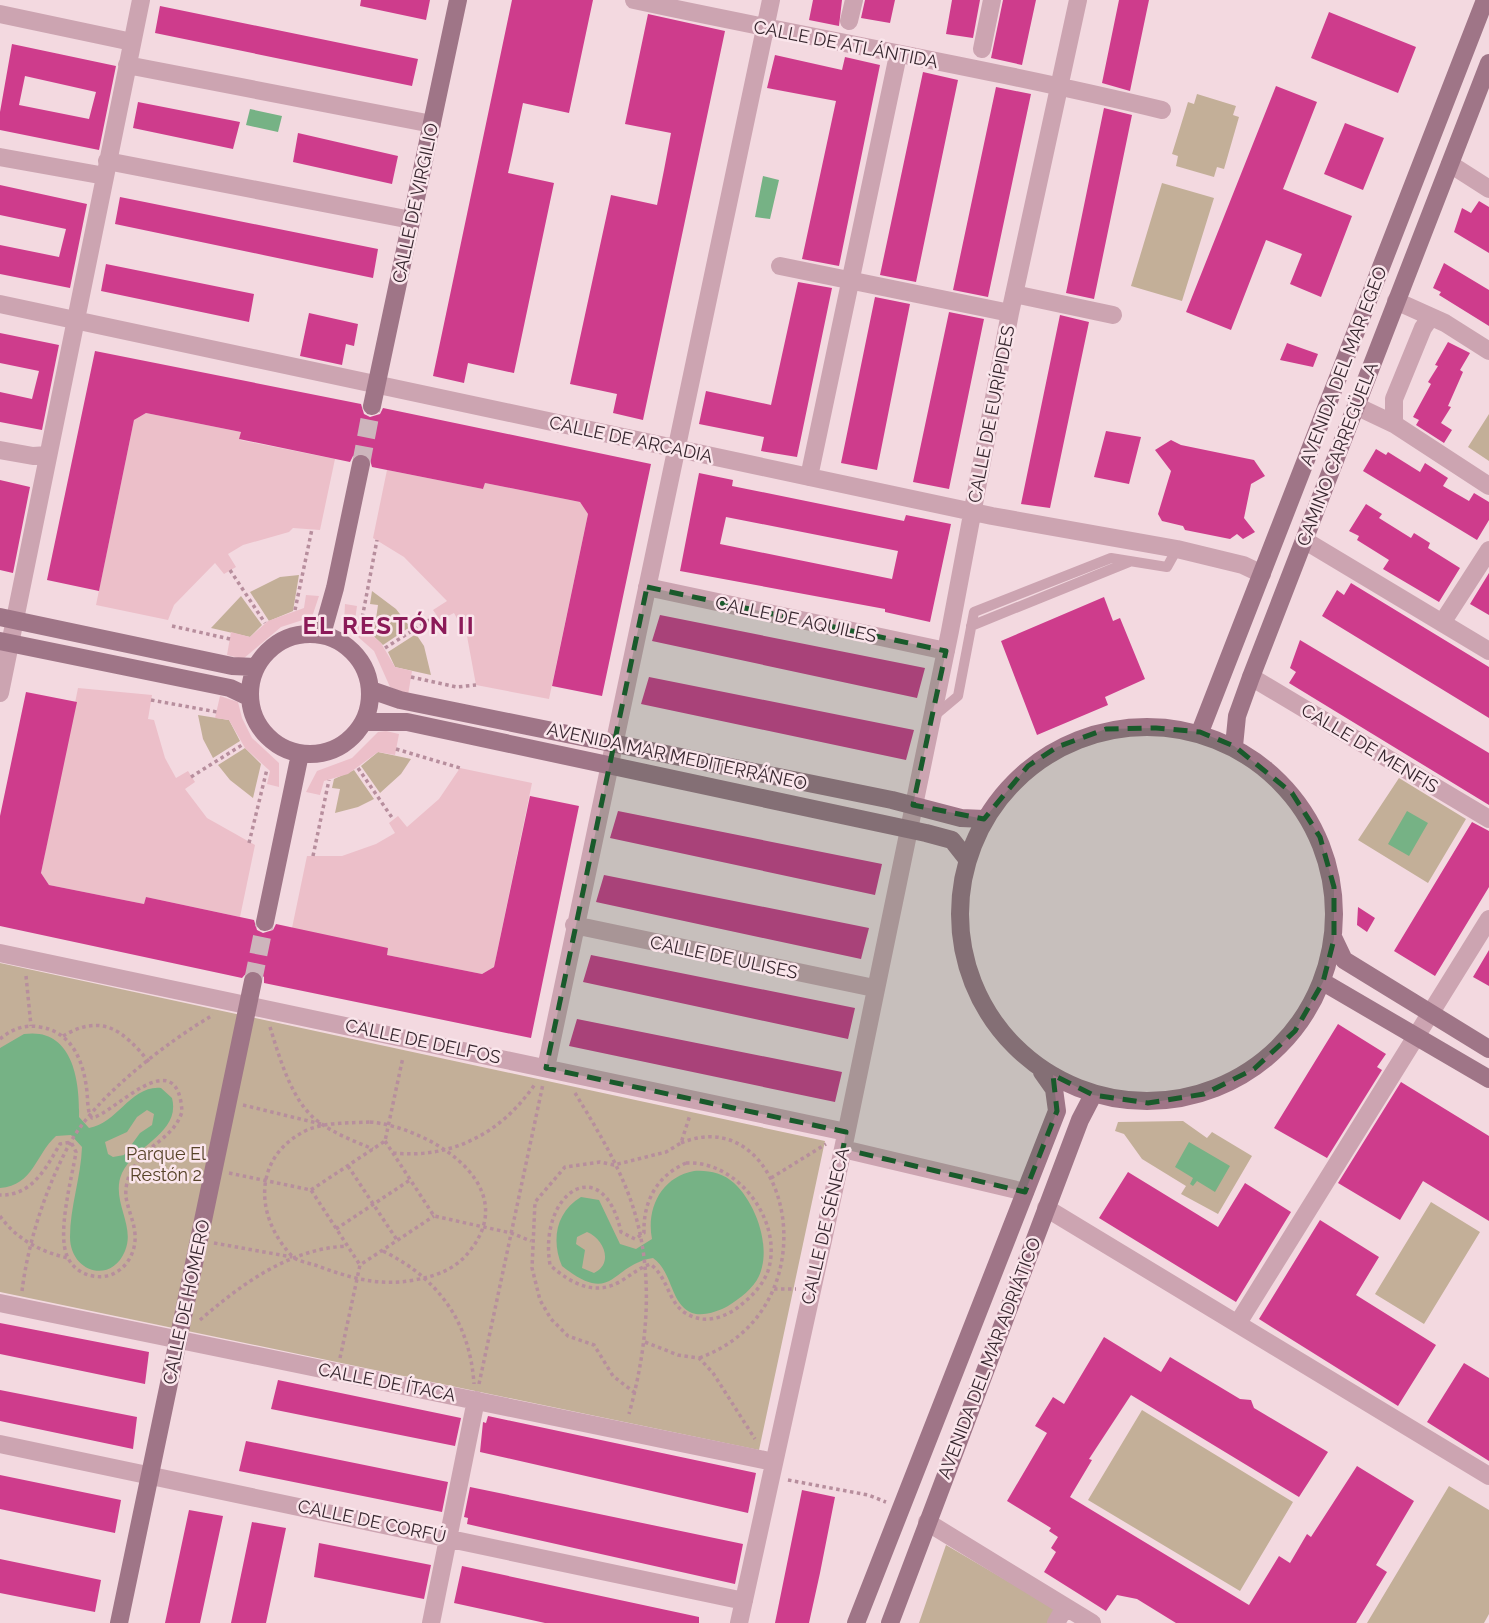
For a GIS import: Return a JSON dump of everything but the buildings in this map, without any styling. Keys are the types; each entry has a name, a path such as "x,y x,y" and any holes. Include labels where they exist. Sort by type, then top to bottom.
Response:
{"street":[{"path":"0,7 1,0"},
{"path":"0,693 8,631 48,455 141,0"},
{"name":"CALLE DE VIRGILIO","path":"372,406 457,0"},
{"name":"CALLE DE ATLÁNTIDA","path":"634,0 898,55 1059,85 1162,110"},
{"path":"546,1068 771,0"},
{"path":"849,21 854,0"},
{"path":"982,49 992,0"},
{"name":"CALLE DE EURÍPIDES","path":"908,829 946,651 1010,313 1077,0"},
{"name":"AVENIDA DEL MAR EGEO","path":"1200,732 1485,0"},
{"path":"0,14 132,42"},
{"path":"808,477 898,55"},
{"path":"1489,63 1450,164 1489,189"},
{"path":"127,65 432,124"},
{"path":"0,157 106,168 411,220"},
{"name":"CAMINO CARREGÜELA","path":"1234,746 1237,716 1251,677 1450,164"},
{"path":"780,265 1010,313"},
{"path":"1014,294 1113,315"},
{"path":"1396,301 1445,323 1489,351"},
{"name":"CALLE DE ARCADIA","path":"0,304 973,512 1177,549 1243,565 1262,574"},
{"path":"1394,424 1394,399 1423,328 1430,318"},
{"path":"1356,406 1394,424 1489,486"},
{"path":"0,450 33,456 48,455"},
{"path":"322,634 333,597 360,464"},
{"path":"1304,540 1489,651"},
{"path":"1442,623 1489,550"},
{"name":"CALLE DE AQUILES","path":"647,587 946,651"},
{"path":"8,631 232,666 255,667"},
{"path":"8,631 230,688 249,697"},
{"path":"295,634 322,634 346,644 363,664 371,690 365,722 353,737 338,748 319,754 300,754 270,740 252,713 249,697 255,667 271,646 295,634"},
{"name":"CALLE DE MENFIS","path":"1251,677 1489,819"},
{"name":"AVENIDA MAR MEDITERRÁNEO","path":"371,690 400,700 952,841 967,859"},
{"name":"AVENIDA MAR MEDITERRÁNEO","path":"365,722 407,722 913,805 961,818 984,819"},
{"path":"1156,728 1200,732 1234,746 1292,793 1320,837 1334,887 1334,939 1323,982 1295,1031 1254,1069 1204,1094 1148,1103 1093,1095 1040,1069 997,1028 969,976 959,918 967,859 984,819 1028,766 1057,747 1106,729 1156,728"},
{"path":"265,922 300,754"},
{"name":"CALLE DE SÉNECA","path":"739,1623 768,1460 845,1141 908,829"},
{"path":"1238,1323 1489,919"},
{"name":"CALLE DE ULISES","path":"574,925 874,988"},
{"path":"1334,939 1344,960 1489,1049"},
{"name":"CALLE DE DELFOS","path":"0,953 407,1037 693,1100 1025,1192"},
{"name":"CALLE DE HOMERO","path":"119,1623 228,1101 256,1007 253,981"},
{"path":"1323,982 1489,1079"},
{"name":"AVENIDA DEL MAR ADRIÁTICO","path":"856,1623 1057,1111 1054,1089 1040,1069"},
{"name":"AVENIDA DEL MAR ADRIÁTICO","path":"890,1623 1046,1208 1080,1120 1093,1095"},
{"path":"1046,1208 1489,1476"},
{"name":"CALLE DE ÍTACA","path":"0,1303 768,1460"},
{"path":"431,1623 476,1400"},
{"name":"CALLE DE CORFÚ","path":"0,1444 150,1473 744,1601"},
{"path":"927,1522 1092,1623"},
{"path":"1056,1623 1065,1607"}],"lane":[{"path":"931,719 958,696 971,626 1129,562 1167,567 1177,549"}],"path":[{"path":"296,610 312,530"},
{"path":"360,624 377,540"},
{"path":"230,570 265,623"},
{"path":"385,648 437,615"},
{"path":"172,626 230,639"},
{"path":"411,677 457,687 476,685"},
{"path":"151,700 216,712"},
{"path":"191,777 242,745"},
{"path":"396,750 460,768"},
{"path":"358,768 393,819"},
{"path":"249,844 267,769"},
{"path":"313,856 329,780"},
{"path":"31,959 26,977 31,1026"},
{"path":"20,1307 31,1244 74,1137 108,1094 211,1016 256,1007 292,1084 308,1112 323,1125"},
{"path":"0,1039 13,1030 31,1026 51,1029 63,1036 80,1060 89,1117"},
{"path":"63,1036 77,1028 110,1027 122,1032 149,1062"},
{"path":"311,1190 385,1141 407,1037"},
{"path":"393,1153 419,1156 448,1150 478,1139 506,1120 546,1068"},
{"path":"476,1400 546,1068"},
{"path":"565,1072 624,1182 641,1235 645,1342 624,1431"},
{"path":"71,1142 76,1152 64,1230 68,1258 75,1268 99,1277 120,1271 126,1264 136,1235 126,1195 130,1175 141,1157 178,1124 182,1104 177,1090 170,1084 153,1081 137,1088 104,1114 89,1117"},
{"path":"681,1143 693,1100"},
{"path":"228,1101 323,1125 373,1149"},
{"path":"198,1240 292,1257 356,1280 399,1283 426,1278 463,1261 485,1227 482,1194 474,1178 448,1150 425,1136 389,1124 323,1125 292,1140 266,1171 266,1212 292,1257"},
{"path":"635,1393 613,1376 604,1356 594,1345 568,1336 551,1319 540,1300 533,1275 531,1241 535,1202 565,1167 600,1162 614,1165 666,1152 681,1143 710,1138 737,1144 755,1157 771,1178 781,1203 784,1238 782,1269 774,1289 766,1305 745,1332 715,1352 699,1358 678,1355 645,1342"},
{"path":"385,1141 434,1216 511,1233 531,1241"},
{"path":"771,1178 845,1141"},
{"path":"0,1195 20,1192 31,1185 60,1144 71,1142"},
{"path":"699,1162 725,1170 743,1185 757,1205 769,1238 768,1270 758,1290 735,1310 712,1319 698,1319 674,1306 660,1271 650,1264 644,1266 619,1283 606,1287 585,1287 575,1284 550,1265 548,1250 556,1207 563,1196 586,1188 603,1193 610,1203 621,1232 635,1239 644,1233 646,1203 660,1181 677,1167 699,1162"},
{"path":"348,1166 397,1241"},
{"path":"213,1169 311,1190 360,1265"},
{"path":"336,1229 410,1180"},
{"path":"0,1216 7,1227 31,1244 68,1258"},
{"path":"338,1372 360,1265 434,1216"},
{"path":"177,1340 250,1280 292,1257 316,1248 347,1246"},
{"path":"382,1251 426,1278 451,1307 466,1339 473,1366 476,1400"},
{"path":"774,1289 811,1290"},
{"path":"699,1358 713,1373 768,1460 787,1480 868,1494 901,1509"}],"highlighted area":[{"path":"647,587 946,651 913,805 984,819 1028,766 1057,747 1106,729 1156,728 1200,732 1234,746 1292,793 1320,837 1334,887 1334,939 1323,982 1295,1031 1254,1069 1204,1094 1148,1103 1093,1095 1053,1075 1057,1111 1025,1192 843,1149 846,1132 546,1068"}],"green space":[{"path":"1197,94 1236,106 1233,115 1239,117 1224,169 1217,167 1214,177 1176,166 1178,156 1172,154 1188,102 1194,104"},
{"path":"1162,183 1214,198 1182,301 1131,286"},
{"path":"1489,414 1489,461 1468,447"},
{"path":"299,575 293,611 269,621 250,592 280,577"},
{"path":"372,591 396,609 410,627 383,645 365,628 368,618 376,619 378,605 370,604"},
{"path":"241,596 262,625 250,637 211,628"},
{"path":"416,634 424,646 431,675 395,667 388,652"},
{"path":"198,715 229,720 240,741 213,758 203,739"},
{"path":"245,748 261,764 253,798 230,780 218,765"},
{"path":"378,752 411,759 401,774 380,793 361,766"},
{"path":"354,770 374,799 358,807 335,813 340,789 332,788 334,779"},
{"path":"1399,778 1466,819 1428,883 1358,840"},
{"name":"Parque El Restón 2","path":"0,963 825,1141 759,1450 0,1292"},
{"path":"1183,1121 1207,1138 1212,1132 1252,1156 1218,1214 1181,1194 1186,1186 1142,1159 1124,1134 1115,1131 1118,1122"},
{"path":"1431,1202 1480,1232 1424,1324 1375,1294"},
{"path":"1142,1410 1293,1502 1240,1591 1088,1500"},
{"path":"1449,1486 1489,1510 1489,1614 1484,1623 1367,1623"},
{"path":"946,1545 1060,1612 1053,1623 919,1623"}],"shaded area":[{"path":"250,109 282,116 278,132 246,125"},
{"path":"763,176 779,180 770,219 755,217"},
{"path":"146,413 241,432 240,440 335,459 320,530 293,528 289,532 243,545 228,554 236,567 224,574 215,563 174,605 168,620 96,605 134,420"},
{"path":"387,470 483,489 485,483 580,502 588,514 549,699 476,685 467,636 454,613 440,620 433,610 447,601 404,557 373,538"},
{"path":"306,595 319,596 312,617 281,627 243,659 227,655 231,632 250,637 268,621 304,608"},
{"path":"345,604 357,606 355,620 381,643 395,667 412,671 408,695 390,687 374,651 348,628 344,622"},
{"path":"78,688 152,695 148,719 154,720 165,758 176,778 188,771 195,782 185,789 207,818 255,845 240,917 146,897 144,904 49,885 41,873"},
{"path":"220,696 238,702 252,738 279,763 279,787 267,784 270,771 245,748 229,720 215,718"},
{"path":"378,732 399,734 395,755 378,752 348,774 324,781 320,795 306,792 317,771 352,758"},
{"path":"460,768 532,783 494,967 482,974 387,955 292,928 307,856 342,856 376,844 395,833 389,823 398,816 407,827 439,799"},
{"path":"1407,811 1428,823 1409,856 1388,844"},
{"path":"24,1034 40,1034 53,1039 70,1059 78,1088 79,1117 89,1128 108,1120 141,1092 161,1088 172,1098 173,1110 164,1130 128,1163 122,1173 119,1193 128,1241 119,1262 110,1268 101,1271 84,1266 72,1249 70,1226 82,1147 71,1135 56,1136 27,1175 11,1186 0,1188 0,1048","holes":["147,1110 154,1114 152,1125 140,1133 124,1155 113,1157 108,1154 105,1142 127,1132 137,1117"]},
{"path":"1189,1142 1230,1166 1215,1192 1197,1181 1193,1186 1190,1184 1193,1178 1175,1167"},
{"path":"705,1171 725,1177 734,1183 749,1202 760,1226 764,1252 759,1276 750,1289 728,1306 706,1314 696,1314 685,1309 679,1303 660,1264 653,1258 639,1262 602,1283 592,1283 579,1278 562,1266 557,1246 558,1227 566,1210 573,1203 581,1197 599,1200 620,1244 636,1249 652,1239 651,1217 658,1196 682,1174","holes":["587,1232 602,1245 605,1257 600,1269 594,1273 582,1268 585,1250 576,1244 577,1237"]}],"tunnel":[{"path":"361,464 372,406"},
{"path":"253,981 265,922"}],"district":[{"name":"EL RESTÓN II","path":"389,625"}]}
